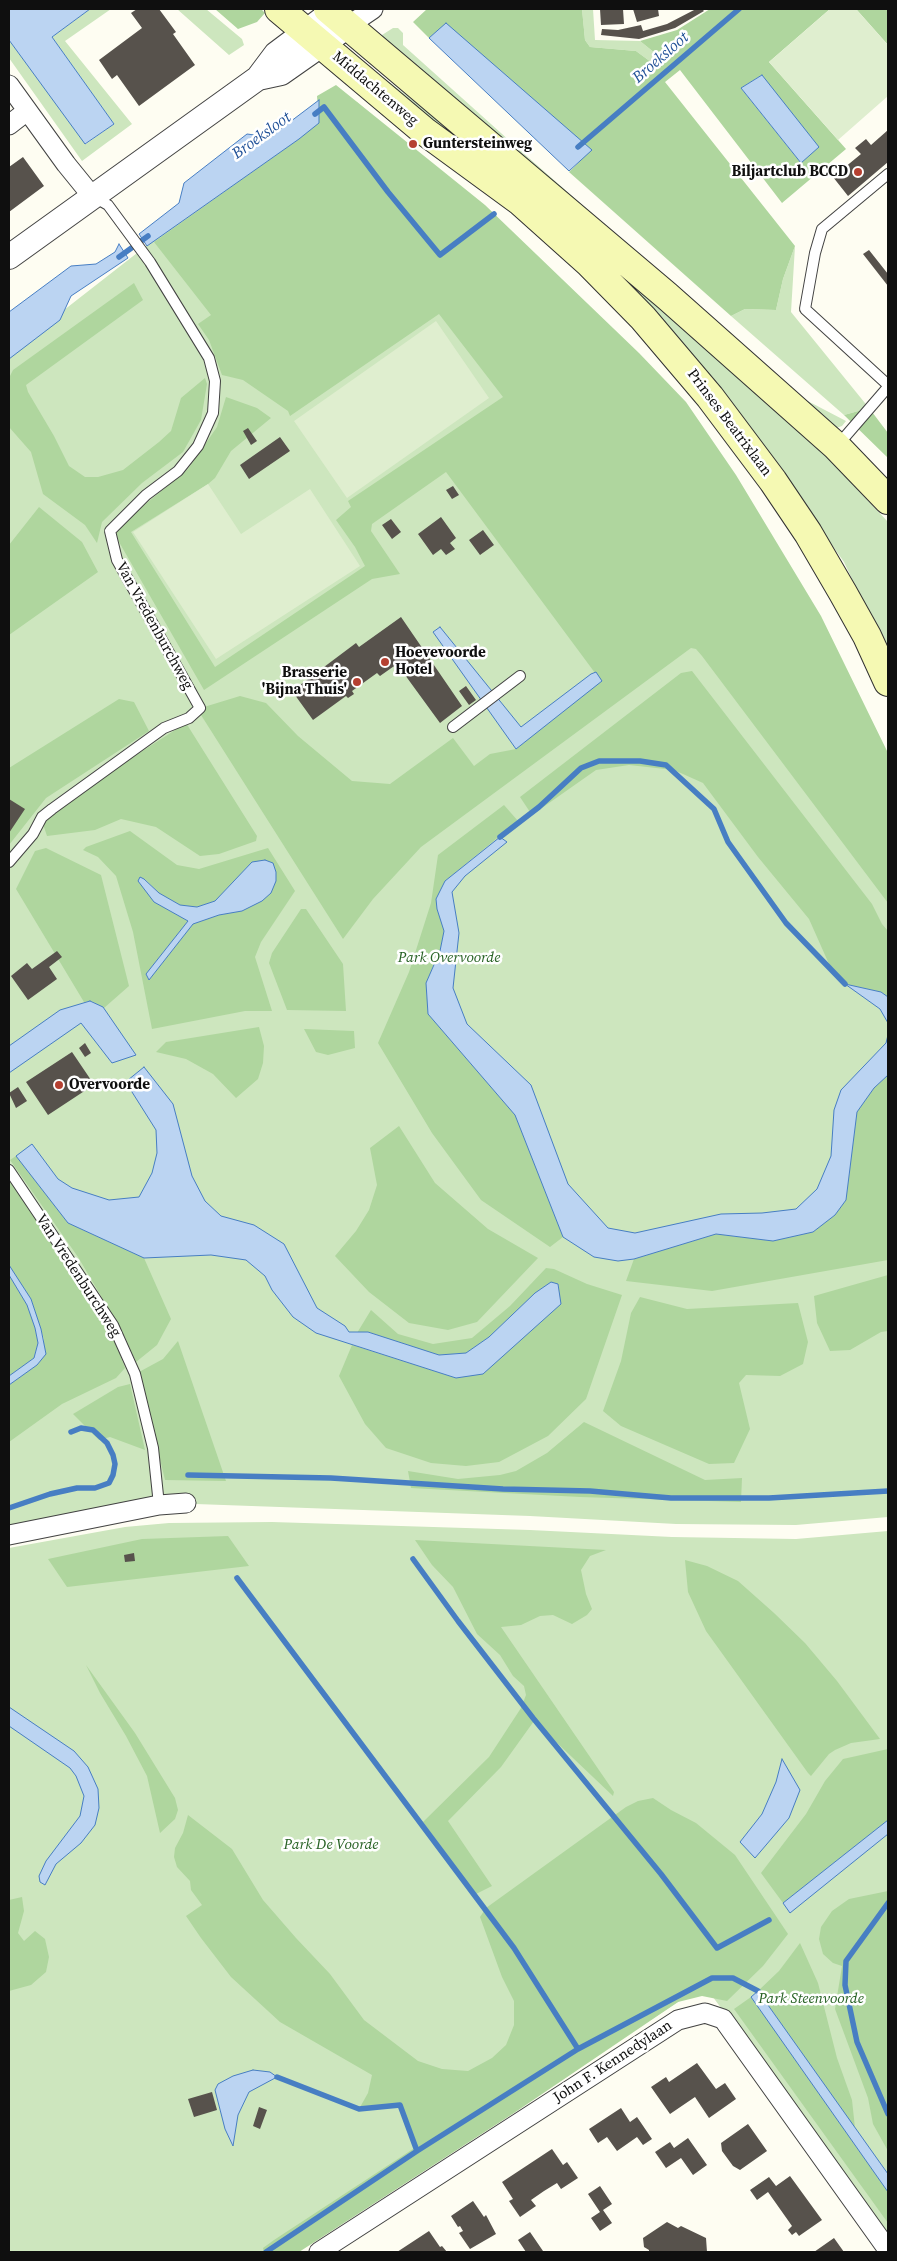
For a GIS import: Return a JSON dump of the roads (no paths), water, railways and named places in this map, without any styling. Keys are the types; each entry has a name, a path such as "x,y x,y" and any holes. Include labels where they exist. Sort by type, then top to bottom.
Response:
{"main road":[{"name":"Middachtenweg","path":"279,9 424,131 530,195"},
{"name":"Middachtenweg","path":"336,14 530,195"},
{"path":"530,195 667,296 836,446 888,500"},
{"name":"Prinses Beatrixlaan","path":"530,195 588,262 643,318 742,438 808,533 867,636 888,682"}],"street":[{"path":"9,257 258,78 281,73 336,14 373,9"},
{"path":"9,86 92,196"},
{"path":"9,124 27,111"},
{"path":"9,1535 159,1505 186,1502"},
{"name":"John F. Kennedylaan","path":"320,2252 678,2020 705,2013 723,2019 888,2250"}],"lane":[{"path":"836,446 888,386 805,308 815,253 822,229 842,208 888,174"},
{"name":"Van Vredenburchweg","path":"9,862 33,834 42,817 164,728 189,718 200,708 117,560 110,531 146,495 178,471 198,446 213,413 215,381 209,358 150,262 108,205 92,196"},
{"path":"453,727 520,676"},
{"name":"Van Vredenburchweg","path":"9,1170 113,1325 135,1374 153,1448 159,1505"}],"water":[{"path":"9,9 90,9 52,37 114,124 85,144 9,40"},
{"path":"446,23 592,150 569,171 429,38"},
{"path":"762,75 819,147 801,163 741,88"},
{"path":"319,100 319,123 147,246 139,234 179,203 184,183 247,134 270,137"},
{"path":"119,244 128,258 71,296 60,320 9,359 9,312 71,266 96,264 115,252"},
{"path":"440,627 521,727 591,674 596,672 602,681 516,749 433,632"},
{"path":"500,837 507,842 465,876 452,892 459,933 453,988 467,1024 531,1085 568,1184 608,1228 635,1233 721,1214 762,1213 796,1209 817,1189 831,1156 834,1110 841,1090 886,1043 888,1035 888,1075 874,1088 857,1112 846,1200 835,1215 813,1232 773,1241 716,1234 634,1259 618,1261 594,1257 563,1237 515,1115 428,1014 426,983 440,951 444,931 436,899 445,881"},
{"path":"265,860 273,863 276,872 276,881 271,893 262,901 242,911 219,915 193,924 149,980 146,974 188,921 154,902 138,881 140,877 159,893 180,905 197,907 215,901 252,862"},
{"path":"845,984 881,992 888,997 888,1023 880,1009"},
{"path":"90,1001 103,1007 136,1055 112,1063 81,1023 9,1073 9,1046 60,1010"},
{"path":"144,1067 173,1104 192,1176 205,1201 221,1216 254,1225 284,1244 317,1308 345,1326 349,1332 368,1332 439,1355 466,1353 489,1337 535,1293 551,1282 558,1284 561,1304 483,1374 456,1378 316,1333 293,1317 272,1290 265,1276 246,1260 211,1255 144,1258 68,1223 16,1156 32,1144 58,1179 72,1188 109,1200 139,1197 152,1173 157,1153 156,1130 132,1092 128,1080"},
{"path":"9,1265 31,1299 41,1329 46,1354 37,1365 9,1385 9,1376 34,1358 38,1343 27,1305 9,1275"},
{"path":"9,1707 74,1751 88,1767 98,1789 99,1808 95,1825 81,1843 56,1864 45,1885 40,1882 39,1876 46,1861 80,1816 84,1796 76,1776 70,1768 9,1726"},
{"path":"782,1759 800,1790 789,1818 755,1858 740,1842 762,1814 776,1782"},
{"path":"888,1820 888,1834 790,1913 783,1903"},
{"path":"758,1991 888,2174 888,2192 751,1997"},
{"path":"253,2070 270,2072 277,2077 249,2092 238,2115 233,2146 225,2129 215,2090 218,2084 233,2076"}],"waterway":[{"name":"Broeksloot","path":"578,147 739,9"},
{"name":"Broeksloot","path":"315,114 324,107 388,192 440,255 494,214"},
{"name":"Broeksloot","path":"119,257 148,236"},
{"path":"500,837 539,807 581,768 599,761 640,761 666,765 714,809 728,842 786,923 845,984"},
{"path":"9,1508 50,1494 77,1488 95,1488 109,1483 115,1464 107,1443 93,1430 81,1428 71,1432"},
{"path":"188,1475 331,1478 503,1489 590,1491 671,1498 769,1498 888,1491"},
{"path":"413,1559 533,1718 661,1874 717,1948 769,1920"},
{"path":"237,1578 514,1948 578,2049"},
{"path":"888,1903 846,1961 845,1985 857,2042 888,2114"},
{"path":"266,2252 417,2151 578,2049 712,1978 733,1978 758,1991"},
{"path":"277,2077 359,2109 400,2105 417,2151"}],"place":[{"name":"Guntersteinweg","path":"413,144"},
{"name":"Biljartclub BCCD","path":"858,172"},
{"name":"Hoevevoorde Hotel","path":"385,662"},
{"name":"Brasserie 'Bijna Thuis'","path":"357,682"},
{"name":"Overvoorde","path":"59,1085"}],"park label":[{"name":"Park Overvoorde","path":"449,958"},
{"name":"Park De Voorde","path":"331,1845"},
{"name":"Park Steenvoorde","path":"811,1999"}]}
